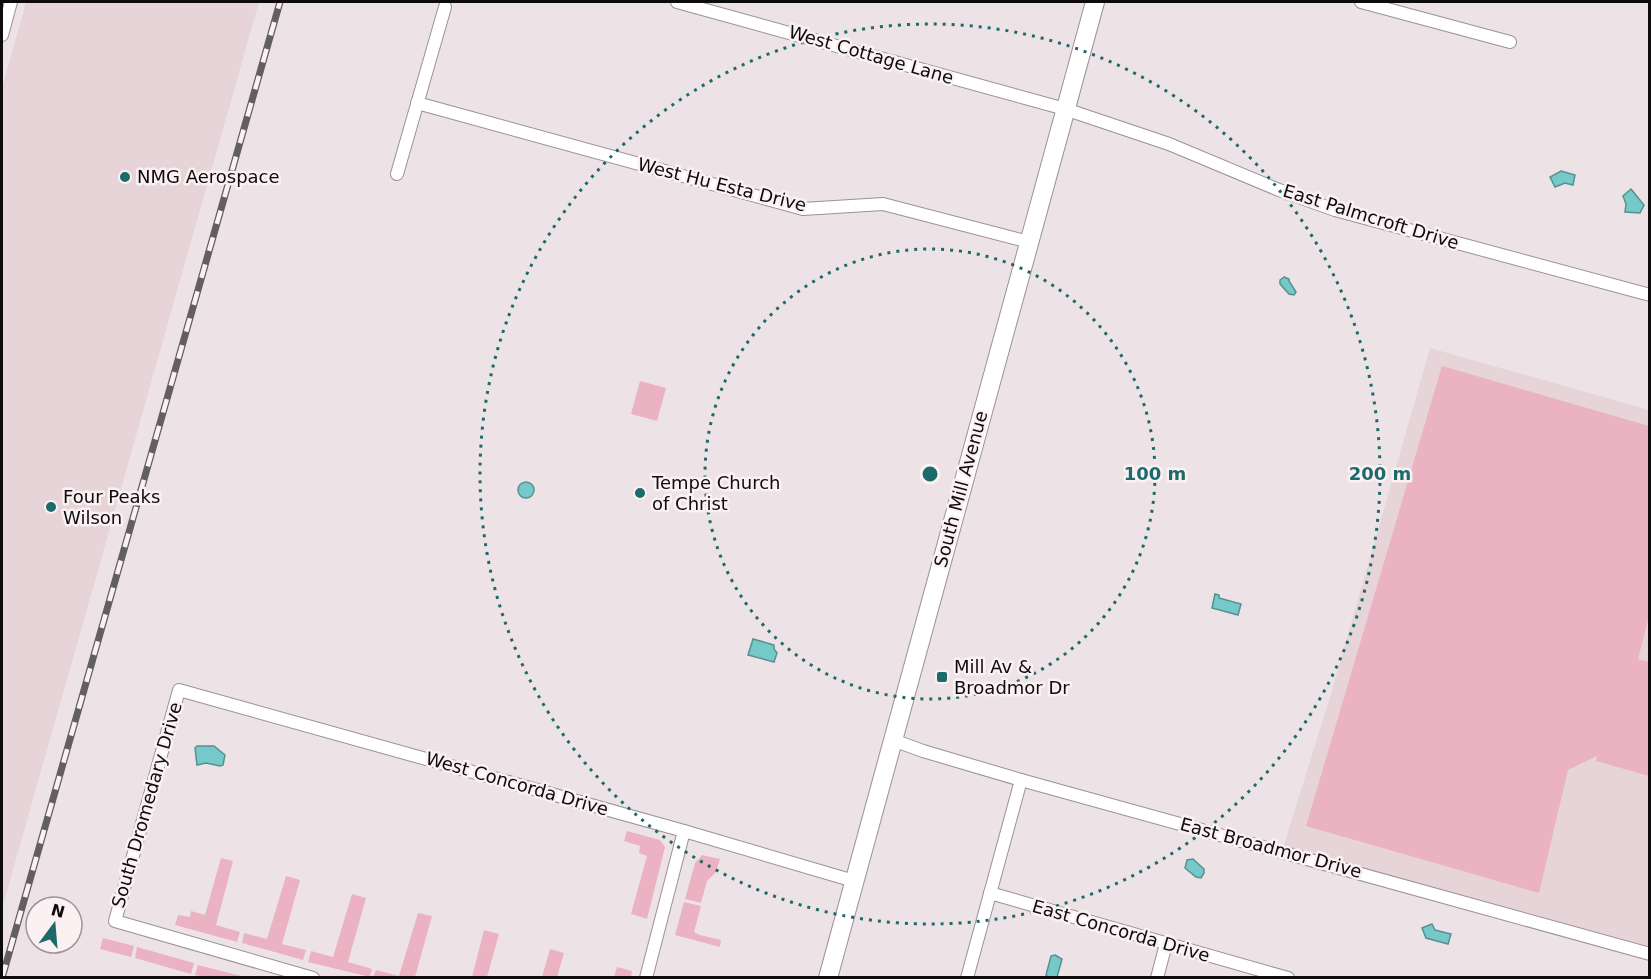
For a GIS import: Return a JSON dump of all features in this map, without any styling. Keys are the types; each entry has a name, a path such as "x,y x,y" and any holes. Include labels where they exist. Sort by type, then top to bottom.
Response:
{"main road":[{"name":"South Mill Avenue","path":"828,978 1095,2"}],"street":[{"path":"2,35 11,2"},
{"name":"West Cottage Lane","path":"677,2 1065,109"},
{"path":"1361,2 1510,42"},
{"path":"397,174 445,7"},
{"name":"West Hu Esta Drive","path":"417,103 803,209 883,204 1029,242"},
{"name":"East Palmcroft Drive","path":"1065,109 1169,144 1279,190 1335,210 1650,295"},
{"name":"West Concorda Drive","path":"179,690 855,881"},
{"name":"South Dromedary Drive","path":"179,690 115,921 313,978"},
{"name":"East Broadmor Drive","path":"893,740 923,752 1021,780 1650,954"},
{"path":"966,978 1021,780"},
{"path":"646,978 684,831"},
{"name":"East Concorda Drive","path":"990,893 1288,978"},
{"path":"1157,978 1166,944"}],"shaded area":[{"path":"26,2 259,2 2,909 2,88"},
{"path":"1430,348 1649,410 1649,954 1282,851 1330,697"},
{"path":"1442,366 1649,426 1649,616 1638,659 1649,662 1649,776 1596,761 1597,756 1568,770 1539,893 1306,826"},
{"path":"640,381 666,388 657,421 631,414"},
{"path":"627,831 660,840 665,847 647,919 631,914 647,856 639,853 640,846 624,841"},
{"path":"702,855 720,859 716,872 707,881 701,903 685,899 695,863"},
{"path":"221,858 233,861 216,925 240,932 237,942 175,925 178,915 190,917 191,911 205,915"},
{"path":"286,876 300,880 282,944 306,950 303,960 242,943 244,933 267,939"},
{"path":"352,894 366,898 348,962 372,969 370,977 308,962 311,951 333,957"},
{"path":"684,902 701,906 694,932 721,940 720,947 675,935"},
{"path":"418,913 432,916 415,977 373,977 376,970 399,976"},
{"path":"484,930 499,934 487,977 472,977"},
{"path":"103,938 134,946 131,957 100,949"},
{"path":"137,947 194,963 191,974 135,958"},
{"path":"550,949 564,953 557,977 542,977"},
{"path":"198,965 245,977 195,975"},
{"path":"617,967 632,971 631,977 614,977"}],"water":[{"path":"1561,171 1575,175 1573,185 1565,183 1555,187 1550,177"},
{"path":"1631,189 1644,205 1640,213 1625,212 1626,204 1623,196"},
{"path":"1284,277 1289,279 1296,292 1294,295 1289,294 1280,284 1280,280"},
{"path":"526,482 532,484 534,490 532,496 526,498 520,496 518,490 520,484"},
{"path":"1215,594 1219,595 1219,598 1241,604 1238,615 1212,608"},
{"path":"753,639 774,645 777,653 774,662 748,655"},
{"path":"214,746 225,755 223,765 206,763 197,765 195,748"},
{"path":"1193,859 1204,869 1201,878 1196,877 1185,868 1187,860"},
{"path":"1432,924 1435,930 1451,934 1448,944 1426,938 1422,928"},
{"path":"1055,955 1062,959 1057,977 1048,977 1046,975 1051,956"}],"railway":[{"path":"2,978 280,2"}],"place":[{"name":"NMG Aerospace","path":"125,177"},
{"name":"Tempe Church of Christ","path":"640,493"},
{"name":"Four Peaks Wilson","path":"51,507"},
{"name":"Mill Av & Broadmor Dr","path":"942,677"}]}
